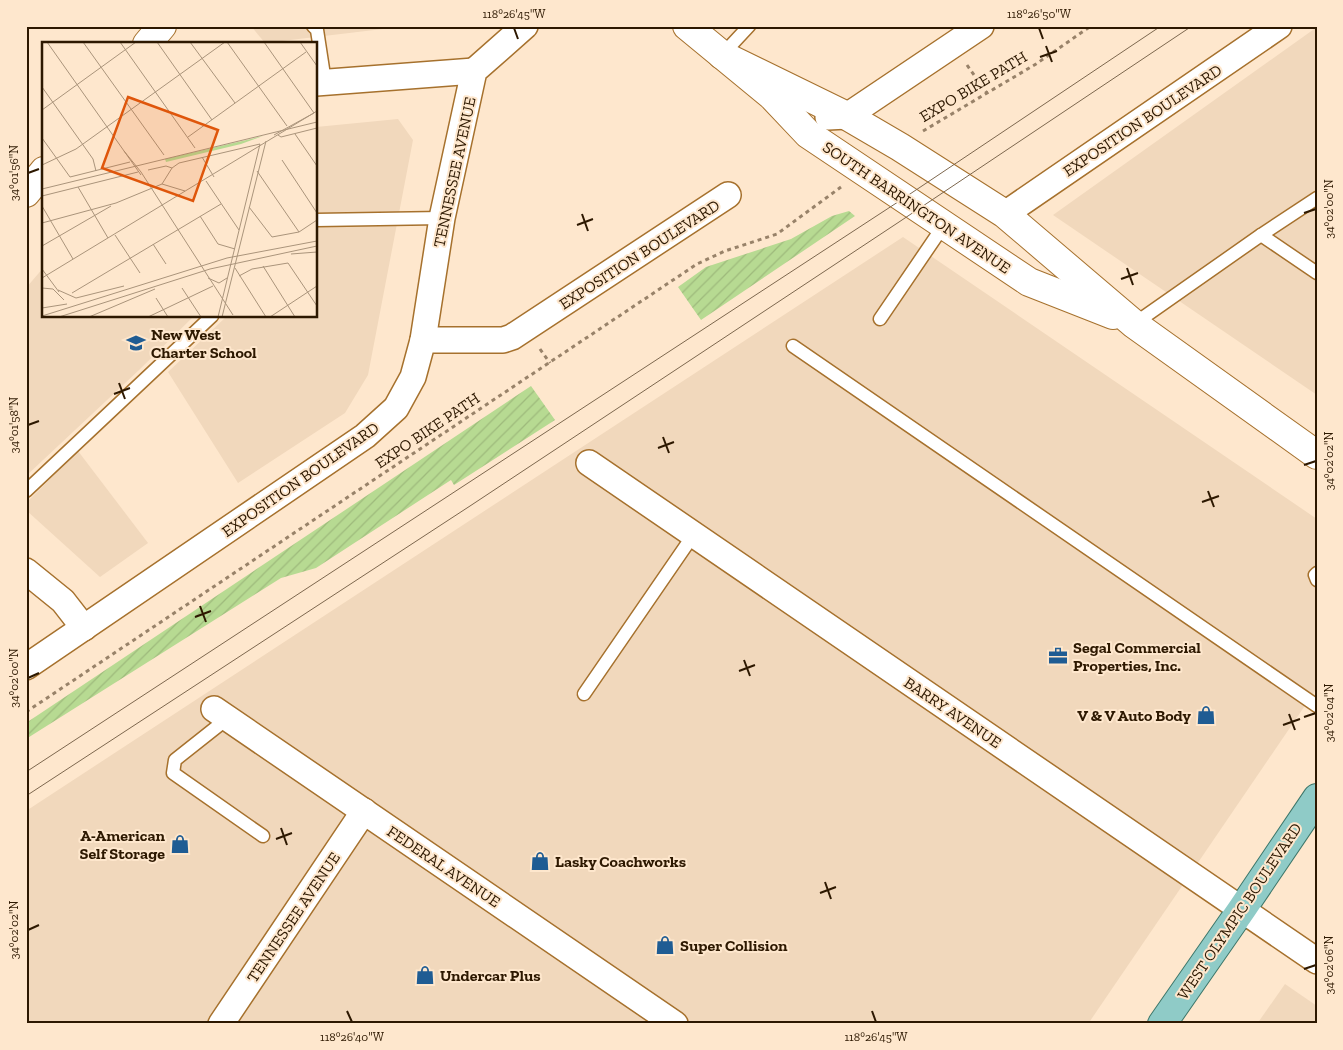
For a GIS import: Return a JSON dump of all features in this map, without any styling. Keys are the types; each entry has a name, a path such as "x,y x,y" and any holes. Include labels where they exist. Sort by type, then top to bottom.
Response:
{"main road":[{"name":"WEST OLYMPIC BOULEVARD","path":"1162,1024 1317,798"}],"street":[{"path":"149,42 162,26"},
{"name":"SOUTH BARRINGTON AVENUE","path":"687,26 772,96 808,134 1029,282 1134,324"},
{"path":"772,96 825,118 847,116 981,26"},
{"name":"EXPOSITION BOULEVARD","path":"1005,214 1279,26"},
{"path":"321,82 474,71 517,29"},
{"name":"SOUTH BARRINGTON AVENUE","path":"722,55 847,116 900,146 1005,214 1134,324 1317,455"},
{"name":"TENNESSEE AVENUE","path":"423,340 442,218 474,71"},
{"path":"26,194 42,174"},
{"name":"EXPOSITION BOULEVARD","path":"26,667 365,436 396,408 413,377 423,340 503,340 512,337 728,195"},
{"path":"1005,214 1006,240 1029,282"},
{"name":"BARRY AVENUE","path":"589,463 1317,961"},
{"path":"26,571 63,601 84,628"},
{"name":"FEDERAL AVENUE","path":"221,713 675,1024"},
{"name":"TENNESSEE AVENUE","path":"221,1024 364,811"}],"lane":[{"path":"313,26 317,30 318,42"},
{"path":"722,55 750,26"},
{"path":"318,43 321,82"},
{"path":"1134,324 1317,198"},
{"path":"318,220 442,218"},
{"path":"880,320 944,225"},
{"path":"1261,235 1317,273"},
{"path":"26,491 210,318"},
{"path":"793,346 1317,706"},
{"path":"584,694 694,534"},
{"path":"1317,573 1315,575 1317,580"},
{"path":"221,713 175,760 173,773 263,836"}],"path":[{"name":"EXPO BIKE PATH","path":"918,134 1036,64 1091,26"},
{"path":"952,45 987,93"},
{"name":"EXPO BIKE PATH","path":"26,712 697,264 725,250 777,234 844,185"}],"shaded area":[{"path":"251,26 408,26 273,42 264,42"},
{"path":"1317,27 1317,395 1053,215"},
{"path":"398,119 413,140 368,375 345,413 238,483 168,372 225,318 318,318 318,127"},
{"path":"903,237 1317,519 1317,688 1088,1024 26,1024 26,811"},
{"path":"42,269 42,318 192,318 26,476 26,288"},
{"path":"78,451 148,543 100,577 26,510 26,503"},
{"path":"1285,984 1317,1006 1317,1024 1257,1024"}],"green space":[{"path":"849,211 855,216 701,320 678,287 706,267 791,239 832,216"},
{"path":"531,386 555,420 454,485 451,480 316,568 281,578 26,739 26,723"}],"tram line":[{"path":"26,772 904,198 1161,26"},
{"path":"26,796 470,506 1192,26"}],"place":[{"name":"New West Charter School","path":"136,343"},
{"name":"Segal Commercial Properties, Inc.","path":"1058,656"},
{"name":"V & V Auto Body","path":"1206,715"},
{"name":"A-American Self Storage","path":"180,844"},
{"name":"Lasky Coachworks","path":"540,861"},
{"name":"Super Collision","path":"665,945"},
{"name":"Undercar Plus","path":"425,975"}]}
